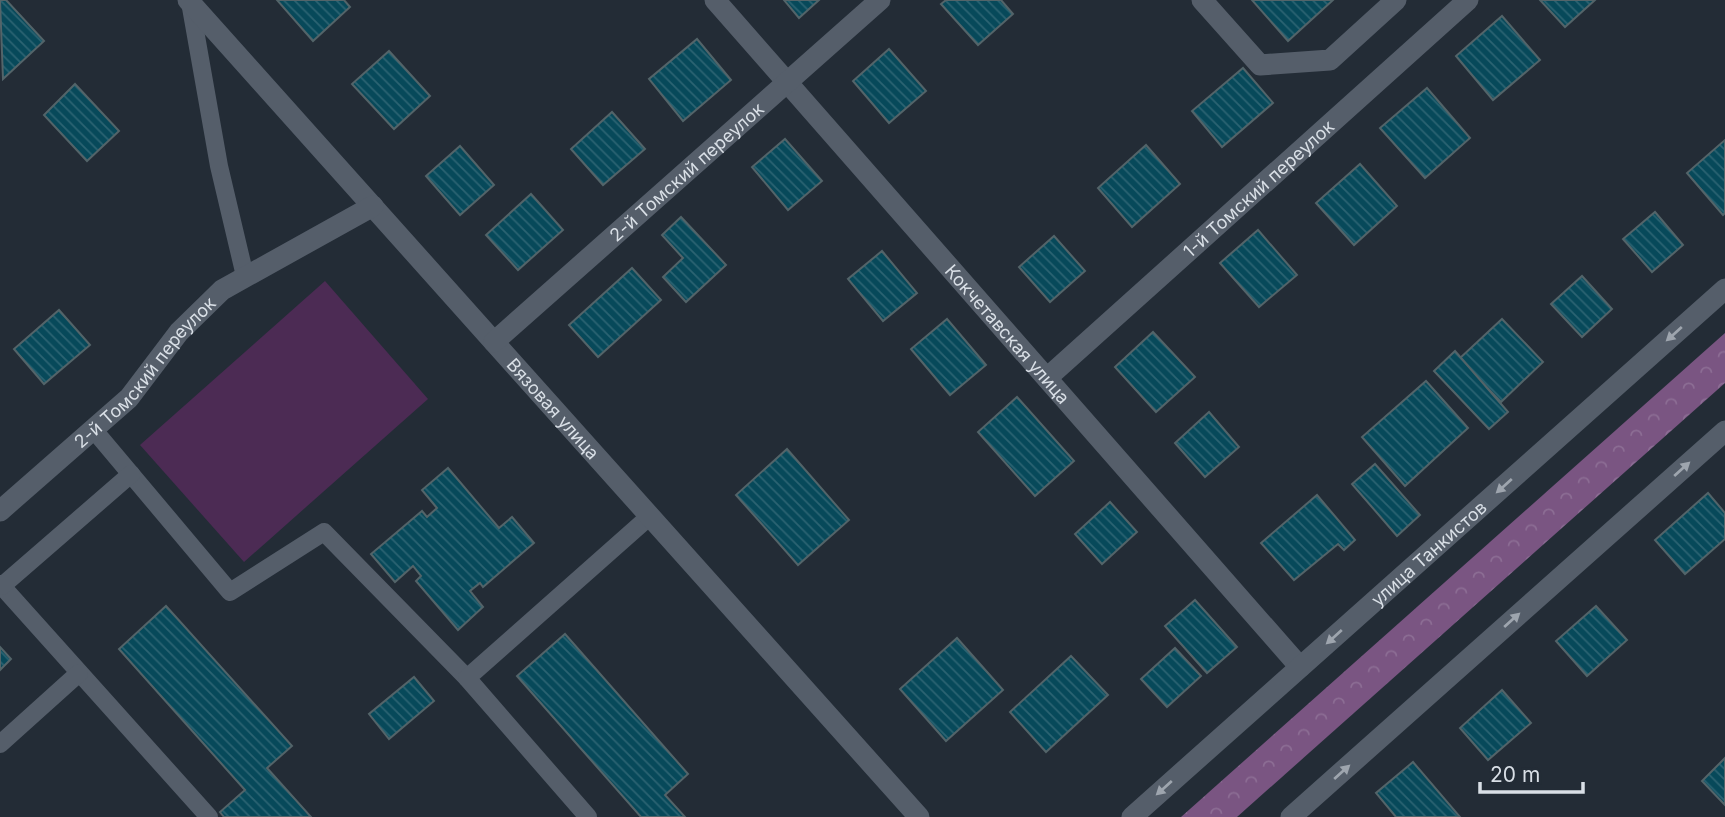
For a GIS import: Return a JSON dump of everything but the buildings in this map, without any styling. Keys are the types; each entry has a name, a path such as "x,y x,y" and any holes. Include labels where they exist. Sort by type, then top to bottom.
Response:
{"street":[{"name":"Кокчетавская улица","path":"715,0 1300,667"},
{"name":"2-й Томский переулок","path":"494,342 880,0"},
{"path":"1202,0 1260,65 1330,60 1396,0"},
{"name":"1-й Томский переулок","path":"1047,377 1468,0"},
{"name":"Вязовая улица","path":"189,1 918,817"},
{"name":"2-й Томский переулок","path":"0,511 129,398 178,332 222,290 373,206"},
{"name":"улица Танкистов","path":"1132,817 1725,289"},
{"path":"1291,817 1725,431"}],"lane":[{"path":"189,1 219,166 245,276"},
{"path":"93,429 230,592 324,531 467,678 588,817"},
{"path":"131,474 1,585 209,817"},
{"path":"467,678 650,516"},
{"path":"0,744 79,673"}],"green space":[{"path":"1725,333 1725,383 1237,817 1181,817"}],"shaded area":[{"path":"325,281 428,399 244,562 140,445"}]}
